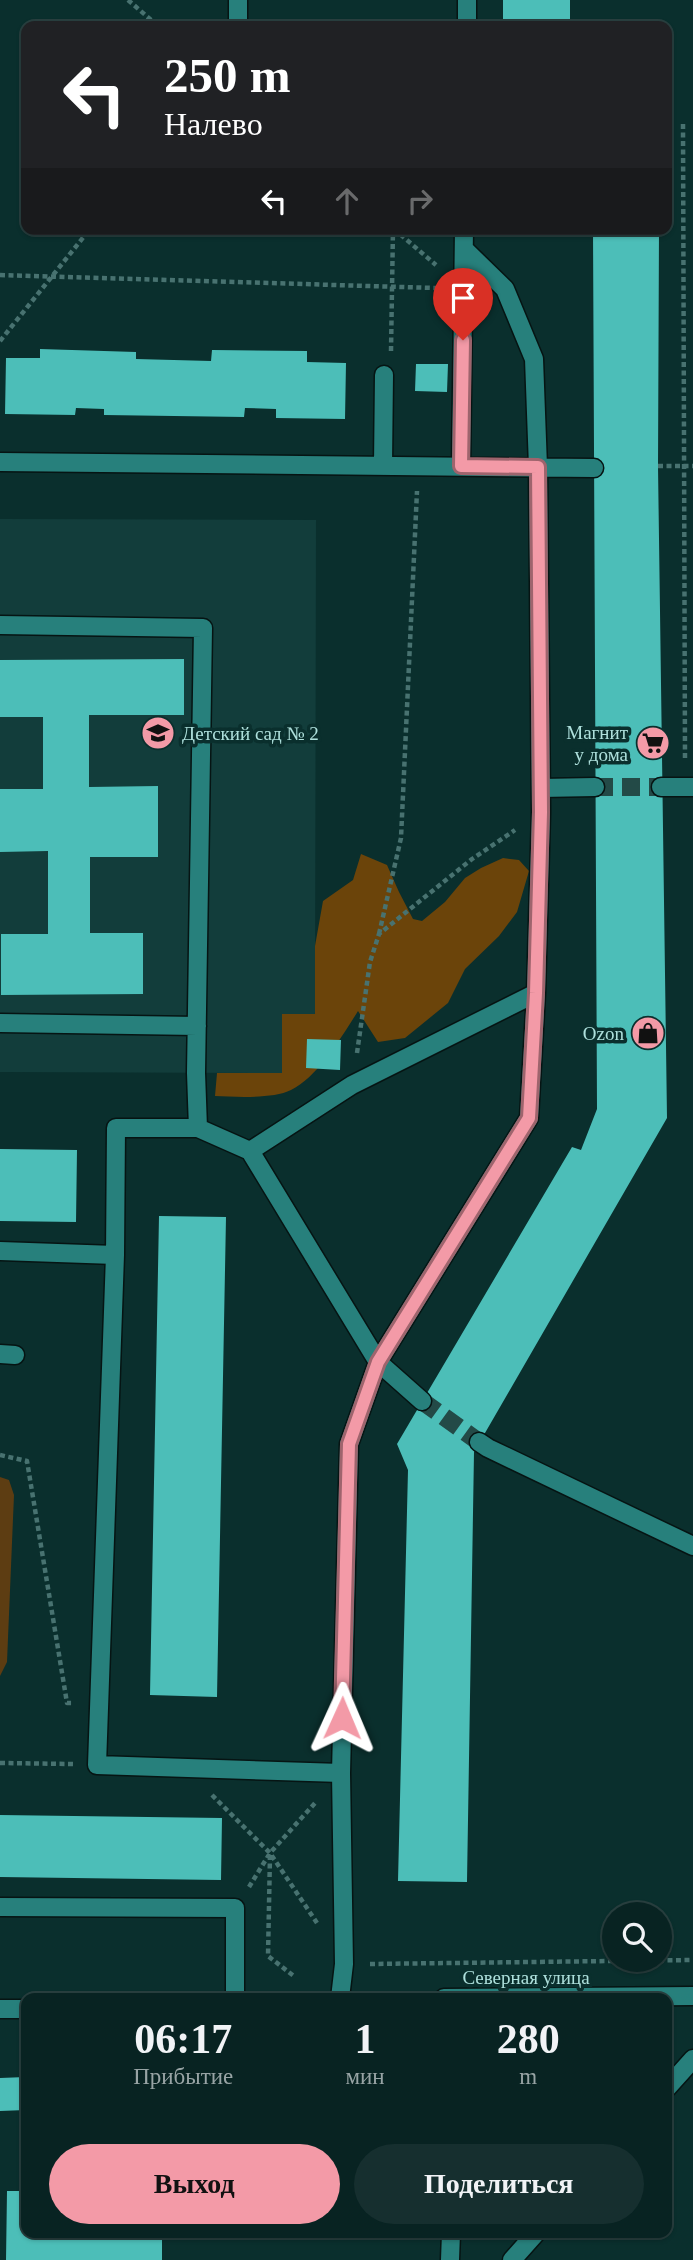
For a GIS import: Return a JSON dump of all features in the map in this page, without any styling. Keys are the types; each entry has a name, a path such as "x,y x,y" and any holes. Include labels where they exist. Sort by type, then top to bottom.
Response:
{"street":[{"path":"238,0 238,21"},
{"path":"467,0 467,21"},
{"path":"461,466 464,235"},
{"path":"341,1993 344,1964 341,1773 349,1444 378,1362 529,1118 541,812 538,467 534,359 505,289 464,249"},
{"path":"383,466 384,375"},
{"path":"0,462 594,468"},
{"path":"0,625 204,628 197,1026 198,1128"},
{"path":"661,787 689,787"},
{"path":"541,788 595,788"},
{"path":"250,1151 352,1085 536,993"},
{"path":"0,1023 197,1026"},
{"path":"341,1773 97,1765 115,1255 116,1128 198,1128 250,1151 378,1362 422,1401"},
{"path":"0,1251 115,1255"},
{"path":"480,1442 693,1546"},
{"path":"0,1907 235,1908 235,1993"},
{"name":"Северная улица","path":"672,1996 693,1996"},
{"path":"0,2009 21,2009"},
{"path":"672,2082 693,2059"},
{"path":"450,2260 451,2238"},
{"path":"512,2260 532,2238"}],"path":[{"path":"128,0 152,21"},
{"path":"682,124 684,529 689,787"},
{"path":"0,341 85,235"},
{"path":"384,375 391,349 394,235"},
{"path":"401,235 463,289"},
{"path":"0,275 463,289"},
{"path":"352,1085 370,962 401,838 418,466"},
{"path":"658,466 693,466"},
{"path":"684,529 693,529"},
{"path":"379,934 472,859 541,812"},
{"path":"0,1455 27,1461 67,1703 99,1705"},
{"path":"0,1763 97,1765"},
{"path":"184,1767 271,1853 344,1964 693,1960"},
{"path":"235,1908 271,1853 341,1773"},
{"path":"271,1853 268,1956 295,1977"}],"shaded area":[{"name":"Детский сад № 2","path":"0,519 316,520 315,1014 282,1014 282,1073 0,1072"},
{"path":"361,854 387,865 413,919 422,921 445,902 465,878 481,868 503,858 519,860 529,871 517,912 499,936 465,969 448,1003 405,1038 378,1042 358,1011 320,1066 291,1090 265,1096 215,1096 217,1073 282,1073 282,1014 315,1014 315,946 323,901 353,880"},
{"path":"0,1477 9,1480 14,1495 7,1662 0,1676"}],"building":[{"path":"503,0 570,0 570,21 503,21"},
{"path":"593,235 659,235 658,466 667,1118 474,1452 467,1882 398,1881 408,1470 397,1444 572,1147 581,1150 597,1109"},
{"path":"40,349 136,352 136,359 211,361 212,350 307,351 307,362 346,363 345,419 276,418 276,409 245,408 244,417 104,415 104,409 76,408 75,415 5,414 6,358 40,358"},
{"path":"416,364 448,364 447,392 415,391"},
{"path":"184,659 184,715 89,715 89,787 158,786 158,857 90,857 90,933 143,933 143,994 1,995 1,934 48,934 48,851 0,852 0,789 43,789 43,717 0,717 0,660"},
{"path":"307,1039 341,1040 340,1070 306,1068"},
{"path":"0,1149 77,1150 76,1222 0,1221"},
{"path":"159,1216 226,1217 217,1697 150,1695"},
{"path":"0,1815 222,1818 221,1880 0,1877"},
{"path":"21,2077 21,2110 0,2111 0,2078"},
{"path":"7,2191 21,2191 21,2238 162,2238 162,2260 6,2260"}],"tunnel":[{"path":"595,787 661,787"},
{"path":"422,1401 479,1442"}],"place":[{"name":"Детский сад № 2","path":"158,733"},
{"name":"Магнит у дома","path":"653,743"},
{"name":"Ozon","path":"648,1033"}],"route":[{"path":"342,1718 349,1444 378,1362 529,1118 541,812 538,467 461,466 463,340"}]}
